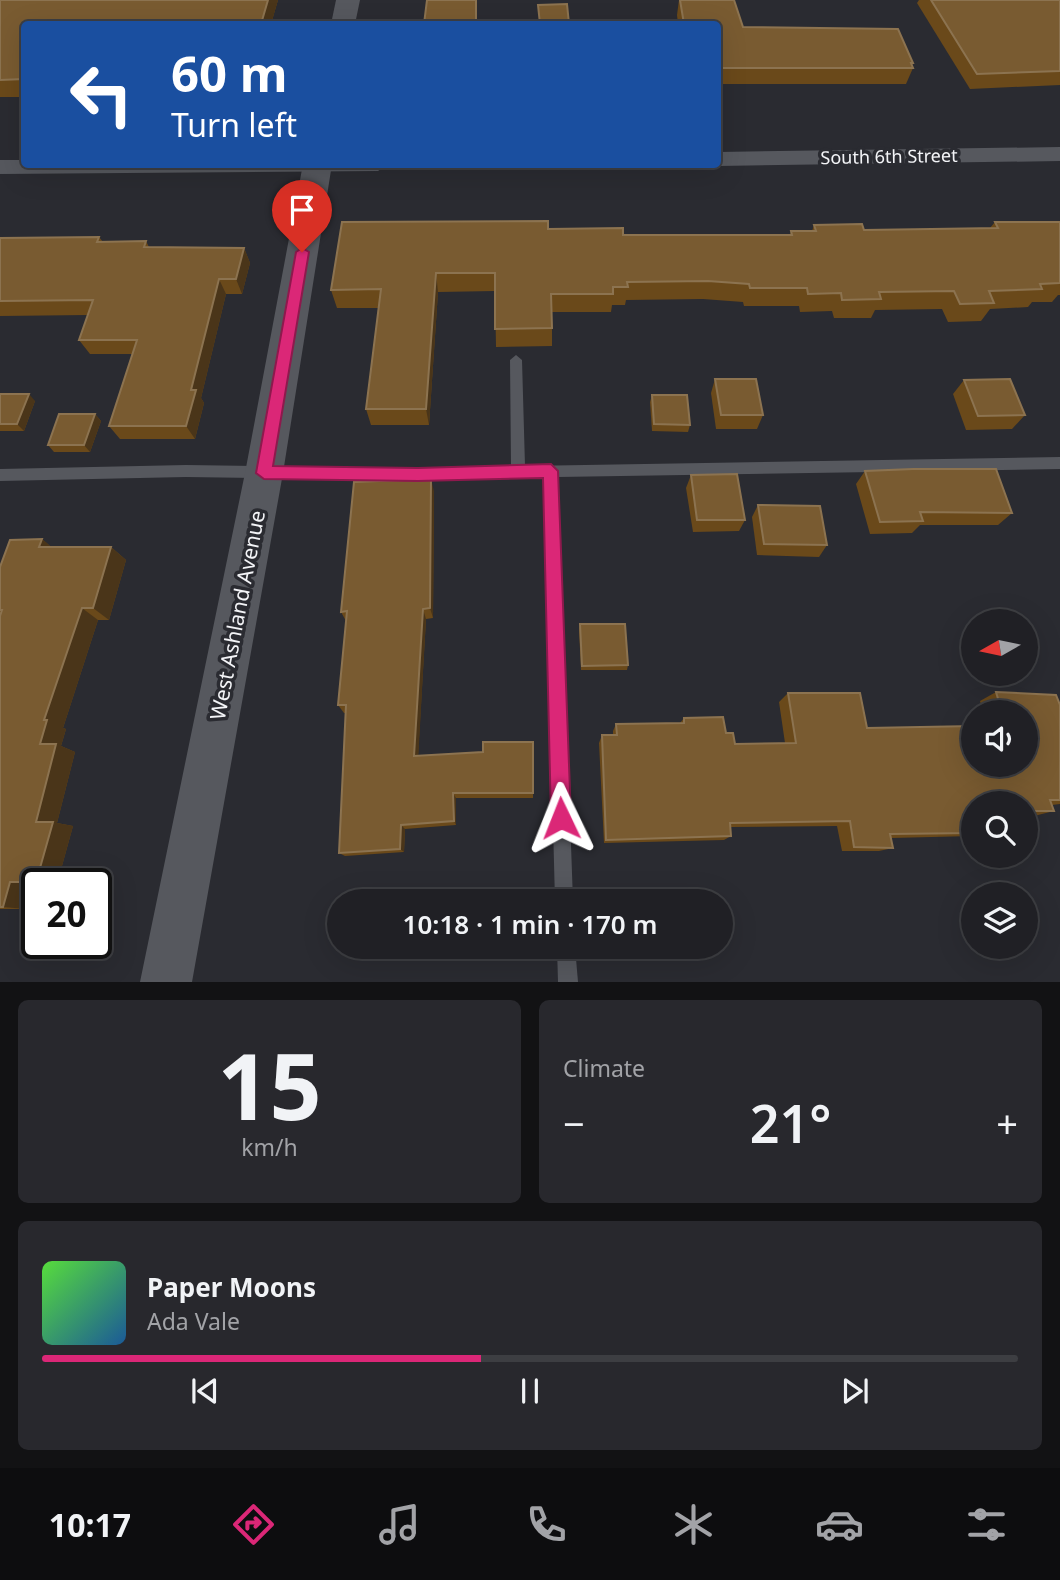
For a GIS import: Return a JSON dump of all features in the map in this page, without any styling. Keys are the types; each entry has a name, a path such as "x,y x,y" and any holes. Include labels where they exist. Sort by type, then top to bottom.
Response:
{"street":[{"path":"344,21 348,0"},
{"name":"South 6th Street","path":"721,159 1060,153"},
{"path":"0,167 21,167"},
{"name":"West Ashland Avenue","path":"166,982 264,473 317,168"}],"lane":[{"path":"516,360 518,472"},
{"path":"0,475 518,472 1060,463"},
{"path":"551,471 564,889"},
{"path":"567,959 568,982"}],"building":[{"path":"0,0 268,0 262,21 21,21 21,79 0,80"},
{"path":"427,0 476,0 476,21 424,21"},
{"path":"680,0 734,0 743,27 898,29 913,68 721,68 721,21 684,21"},
{"path":"931,0 1060,0 1060,71 977,74"},
{"path":"567,4 569,21 540,21 538,5"},
{"path":"548,221 548,229 623,228 623,235 792,235 791,231 816,231 814,225 862,224 864,230 998,228 995,222 1060,222 1060,283 1040,284 1042,289 989,291 994,303 960,304 954,291 879,292 881,299 842,300 841,293 808,294 807,288 750,288 749,284 708,281 627,282 628,287 613,287 613,294 551,294 552,328 495,329 495,273 436,273 426,409 366,409 381,289 331,290 342,222"},
{"path":"99,237 97,242 146,241 144,247 244,248 236,279 219,279 191,390 196,390 186,426 109,426 137,340 79,340 93,300 0,301 0,238"},
{"path":"715,379 756,379 763,415 721,415"},
{"path":"1010,379 1025,415 978,416 964,380"},
{"path":"0,394 29,394 17,424 0,424"},
{"path":"652,395 687,395 690,425 654,424"},
{"path":"59,414 95,414 84,445 48,445"},
{"path":"996,469 1012,513 920,512 923,521 880,522 865,471"},
{"path":"737,474 745,520 697,520 691,475"},
{"path":"431,479 430,608 423,609 414,756 483,752 483,742 533,742 533,793 453,793 454,821 401,825 400,849 339,853 346,705 338,705 347,611 341,612 354,482"},
{"path":"758,505 820,506 827,545 764,544"},
{"path":"42,539 39,547 111,547 93,608 82,608 44,720 47,720 40,744 56,744 36,822 53,822 40,868 21,868 21,882 10,882 3,907 0,907 0,567 10,540"},
{"path":"580,624 625,624 628,665 582,666"},
{"path":"996,692 1056,695 1060,705 1060,800 1050,800 1054,811 1038,811 1038,791 961,791 961,833 890,834 893,848 854,847 850,821 730,823 731,836 606,840 602,735 617,735 616,724 684,723 684,718 723,717 726,733 733,733 735,744 796,743 788,693 860,693 867,728 961,726 961,777 1038,777 1038,700 998,700"}],"route":[{"path":"302,252 264,473 551,471 561,818"}]}
